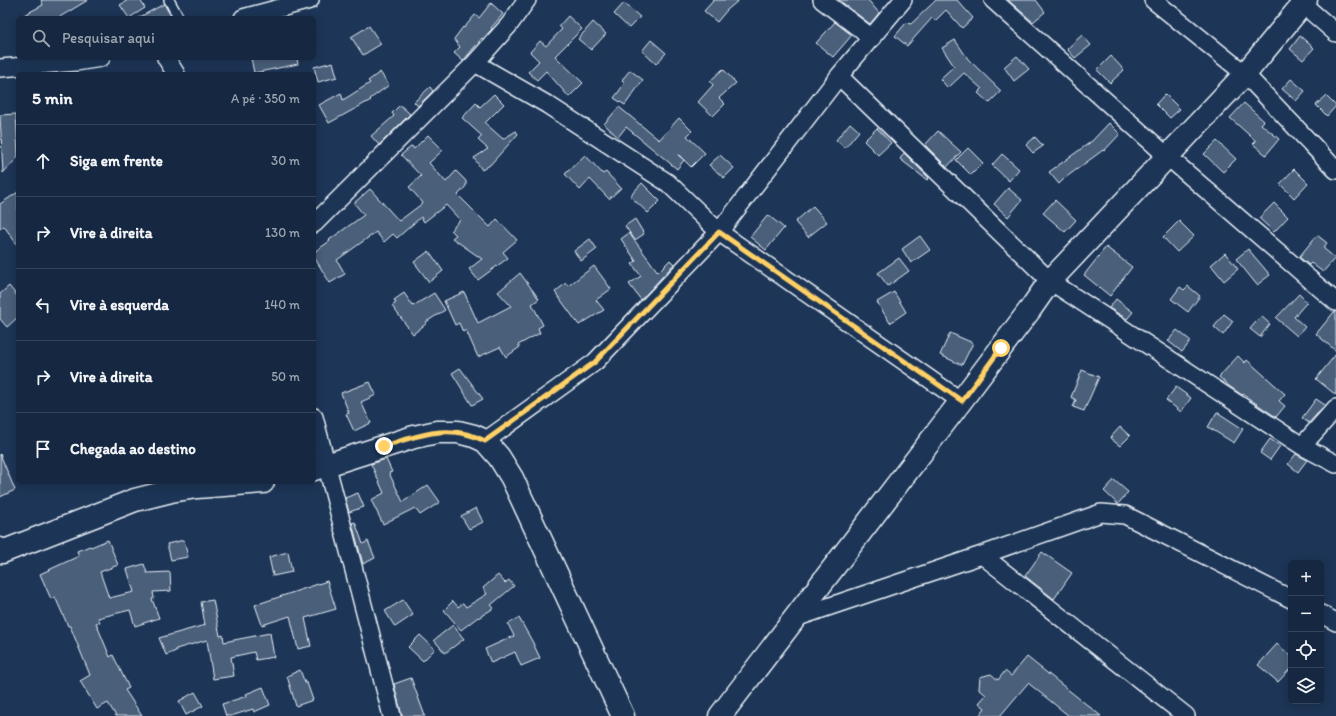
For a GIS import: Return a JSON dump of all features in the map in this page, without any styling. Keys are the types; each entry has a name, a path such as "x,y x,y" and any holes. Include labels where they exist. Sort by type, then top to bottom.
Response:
{"street":[{"path":"250,16 310,0"},
{"path":"316,222 475,63 509,25 527,0"},
{"path":"822,0 872,38"},
{"path":"485,441 595,362 719,232 839,76 902,0"},
{"path":"993,0 1167,156 1336,302"},
{"path":"1154,0 1245,74 1336,170"},
{"path":"720,716 962,401 1050,280 1245,74 1302,1 1336,33"},
{"path":"0,68 88,60"},
{"path":"167,60 175,72"},
{"path":"475,63 548,105 668,183 719,232 962,401"},
{"path":"839,76 1050,280 1302,446 1336,464"},
{"path":"1302,446 1336,408"},
{"path":"320,467 407,439 437,432 458,432 474,436 485,441 499,457 512,478 623,716"},
{"path":"316,434 320,467 392,716"},
{"path":"0,551 135,500 171,491 197,487 237,484"},
{"path":"795,618 1101,513 1125,515 1288,597"},
{"path":"982,555 1186,716"},
{"path":"1324,616 1336,622"}],"lane":[{"path":"169,0 178,16"}],"building":[{"path":"41,0 88,0 61,16 22,16 43,5"},
{"path":"128,0 140,0 145,8 132,16 128,16 120,5"},
{"path":"714,0 739,0 727,10 717,22 704,11"},
{"path":"839,0 868,0 879,13 870,24"},
{"path":"936,0 957,0 973,18 962,28 946,10 935,21 932,18 907,46 895,36 906,23 911,24"},
{"path":"1008,0 1036,0 1045,12 1033,22"},
{"path":"491,3 503,14 491,28 492,29 483,39 482,38 463,61 454,53 460,47 454,39 475,15 479,18"},
{"path":"624,3 640,17 629,28 614,14"},
{"path":"164,4 171,16 142,16"},
{"path":"568,16 582,29 555,56 583,83 569,97 546,71 537,80 528,72 539,61 530,52 540,41 546,46 562,29 559,26"},
{"path":"593,22 606,34 591,50 578,39"},
{"path":"835,22 852,35 833,57 816,43"},
{"path":"369,26 381,44 363,55 351,37"},
{"path":"1082,35 1091,45 1075,58 1067,49"},
{"path":"1300,36 1314,48 1303,60 1290,49"},
{"path":"651,40 666,53 656,64 642,51"},
{"path":"955,40 968,59 1001,91 989,103 978,93 982,89 964,73 948,88 940,79 954,66 942,48"},
{"path":"1017,56 1029,69 1014,81 1004,67"},
{"path":"1111,56 1124,70 1110,83 1097,70"},
{"path":"251,60 297,60 298,64 254,72"},
{"path":"333,62 337,77 318,82 314,67"},
{"path":"723,69 736,83 719,98 725,104 713,116 698,102 713,85 710,81"},
{"path":"630,70 643,80 625,105 614,98 625,83 622,80"},
{"path":"380,72 389,85 370,99 371,100 329,123 319,105 341,93 343,100 370,83 368,81"},
{"path":"1291,79 1305,91 1296,101 1282,89"},
{"path":"430,87 433,91 418,106 414,102"},
{"path":"494,94 504,104 485,123 503,139 516,131 518,134 490,165 482,170 474,158 488,149 478,140 482,136 462,118 476,103 480,107"},
{"path":"1165,94 1180,109 1170,118 1156,104"},
{"path":"1326,96 1336,106 1327,116 1316,105"},
{"path":"1244,103 1264,121 1261,124 1279,139 1266,155 1253,144 1256,141 1230,118"},
{"path":"400,105 410,114 379,145 371,136 394,116 392,113"},
{"path":"619,107 659,140 679,118 692,131 687,136 705,153 691,167 684,160 677,169 626,127 618,137 604,124"},
{"path":"16,114 16,159 3,173 0,115"},
{"path":"850,123 859,131 845,148 836,140"},
{"path":"1109,123 1120,134 1104,151 1103,150 1059,184 1049,172 1092,141"},
{"path":"877,128 891,143 878,155 864,141"},
{"path":"938,131 961,152 947,167 925,145"},
{"path":"428,135 443,150 429,163 446,182 456,171 466,181 466,186 458,195 490,227 497,219 517,240 503,252 508,258 478,280 469,269 482,259 452,238 456,235 451,230 460,220 446,205 424,222 421,217 397,238 393,234 384,242 376,232 337,260 345,274 330,283 316,260 316,251 364,215 354,203 370,189 399,221 423,203 409,187 421,176 401,155 412,146 414,149"},
{"path":"1035,137 1043,146 1033,153 1026,145"},
{"path":"1217,141 1236,159 1223,172 1204,154"},
{"path":"968,148 983,163 971,175 956,160"},
{"path":"904,153 929,178 927,180 900,159"},
{"path":"1002,154 1019,169 1009,181 992,165"},
{"path":"585,155 603,174 606,172 621,188 609,199 590,179 580,190 565,174"},
{"path":"720,155 734,168 724,178 709,165"},
{"path":"1294,169 1308,183 1294,198 1280,184"},
{"path":"642,183 660,201 648,213 630,196"},
{"path":"1008,188 1022,200 1008,217 994,204"},
{"path":"16,193 16,243 4,226 0,229 0,204"},
{"path":"1055,200 1076,220 1065,232 1043,213"},
{"path":"1274,203 1288,217 1274,232 1259,218"},
{"path":"813,206 827,222 808,237 795,222"},
{"path":"768,215 784,228 766,250 750,237"},
{"path":"635,219 644,234 635,240 625,226"},
{"path":"1179,221 1194,236 1177,252 1163,237"},
{"path":"629,233 658,272 670,260 674,264 641,300 629,284 641,276 632,264 636,261 621,239"},
{"path":"1317,235 1327,243 1323,248 1335,258 1323,272 1311,263 1309,265 1299,257"},
{"path":"920,236 930,250 911,263 902,249"},
{"path":"590,239 597,249 581,261 574,251"},
{"path":"1106,247 1132,267 1110,296 1084,275"},
{"path":"1248,249 1270,275 1257,285 1236,259"},
{"path":"429,251 443,271 429,282 414,262"},
{"path":"1225,253 1238,269 1224,281 1211,265"},
{"path":"899,258 909,271 888,286 878,273"},
{"path":"594,266 611,289 596,300 604,310 579,325 555,292 566,283 568,286"},
{"path":"520,273 539,299 532,304 543,325 538,328 540,333 518,345 520,347 506,357 500,347 478,357 466,330 463,332 459,323 455,325 444,301 464,292 478,323 511,306 498,292"},
{"path":"9,286 16,295 16,319 7,327 0,319 0,294"},
{"path":"1188,286 1200,296 1188,312 1171,299 1180,287 1184,290"},
{"path":"894,292 906,312 890,323 877,302"},
{"path":"404,293 413,306 434,293 445,310 426,322 427,323 413,334 392,306 396,303 394,300"},
{"path":"1299,294 1307,302 1294,317 1305,327 1297,336 1276,318"},
{"path":"1116,299 1133,312 1127,319 1109,308"},
{"path":"1334,312 1336,312 1336,351 1316,334"},
{"path":"1224,314 1233,321 1223,335 1214,327"},
{"path":"1261,316 1270,324 1260,337 1250,329"},
{"path":"1177,330 1191,341 1182,352 1168,341"},
{"path":"950,333 973,343 962,365 940,355"},
{"path":"1336,354 1336,395 1316,379"},
{"path":"1238,356 1245,363 1247,360 1285,394 1279,401 1285,406 1276,417 1229,386 1219,377"},
{"path":"460,368 483,399 472,405 452,373"},
{"path":"1082,370 1099,377 1084,411 1073,407 1076,400 1071,397"},
{"path":"370,382 376,395 361,402 371,423 354,431 346,414 349,413 341,393"},
{"path":"1176,387 1191,398 1181,412 1166,400"},
{"path":"1316,399 1325,405 1309,423 1302,418"},
{"path":"1217,412 1243,429 1234,443 1208,427"},
{"path":"1120,427 1130,436 1120,446 1110,438"},
{"path":"1270,439 1280,446 1270,460 1260,453"},
{"path":"0,454 15,490 0,497"},
{"path":"1296,454 1307,460 1298,472 1288,464"},
{"path":"386,459 392,472 389,473 403,502 428,485 440,502 420,515 415,508 383,524 371,500 384,493 371,464"},
{"path":"1114,480 1128,492 1118,504 1104,491"},
{"path":"358,493 364,507 349,512 345,498"},
{"path":"476,508 483,522 469,529 461,516"},
{"path":"355,522 363,544 368,541 375,558 363,564 352,523"},
{"path":"108,540 118,565 100,572 109,598 134,592 127,569 144,564 147,573 170,572 171,591 153,592 154,598 152,599 159,618 135,626 130,610 98,618 100,622 96,623 110,657 113,655 129,688 125,690 142,716 116,716 108,703 97,709 80,681 90,675 70,626 68,626 55,597 51,599 40,574 79,556 77,551"},
{"path":"184,540 188,557 171,560 167,544"},
{"path":"288,552 292,572 273,576 269,557"},
{"path":"1042,552 1072,573 1054,599 1025,576"},
{"path":"498,575 505,583 509,580 514,586 491,605 494,608 478,617 461,630 444,610 453,601 458,607 463,603 466,607 487,594 483,588"},
{"path":"327,581 336,609 305,618 311,646 298,649 290,616 262,625 255,605"},
{"path":"213,600 220,636 223,635 224,642 270,633 274,657 256,660 254,652 231,657 234,676 213,679 207,640 176,649 176,651 166,655 159,638 205,625 201,602"},
{"path":"403,600 413,615 395,627 385,611"},
{"path":"519,618 540,658 521,666 515,652 491,663 485,649 514,636 508,624"},
{"path":"453,625 464,639 445,653 434,640"},
{"path":"420,635 435,649 423,661 408,647"},
{"path":"1277,644 1288,653 1288,671 1278,682 1258,665"},
{"path":"1027,657 1101,716 1069,716 1028,683 1000,716 979,716 985,708 979,703 986,695 979,689 980,677 991,674 998,680 1005,671 1011,676"},
{"path":"300,670 305,683 307,683 313,700 296,706 287,676"},
{"path":"411,678 425,716 402,716 394,684"},
{"path":"263,687 270,705 254,712 253,709 231,716 226,716 222,704 247,696 246,694"},
{"path":"195,692 203,706 186,715 179,701"}],"route":[{"path":"384,446 437,432 458,432 474,436 485,441 595,362 719,232 962,401 1001,348"}]}
